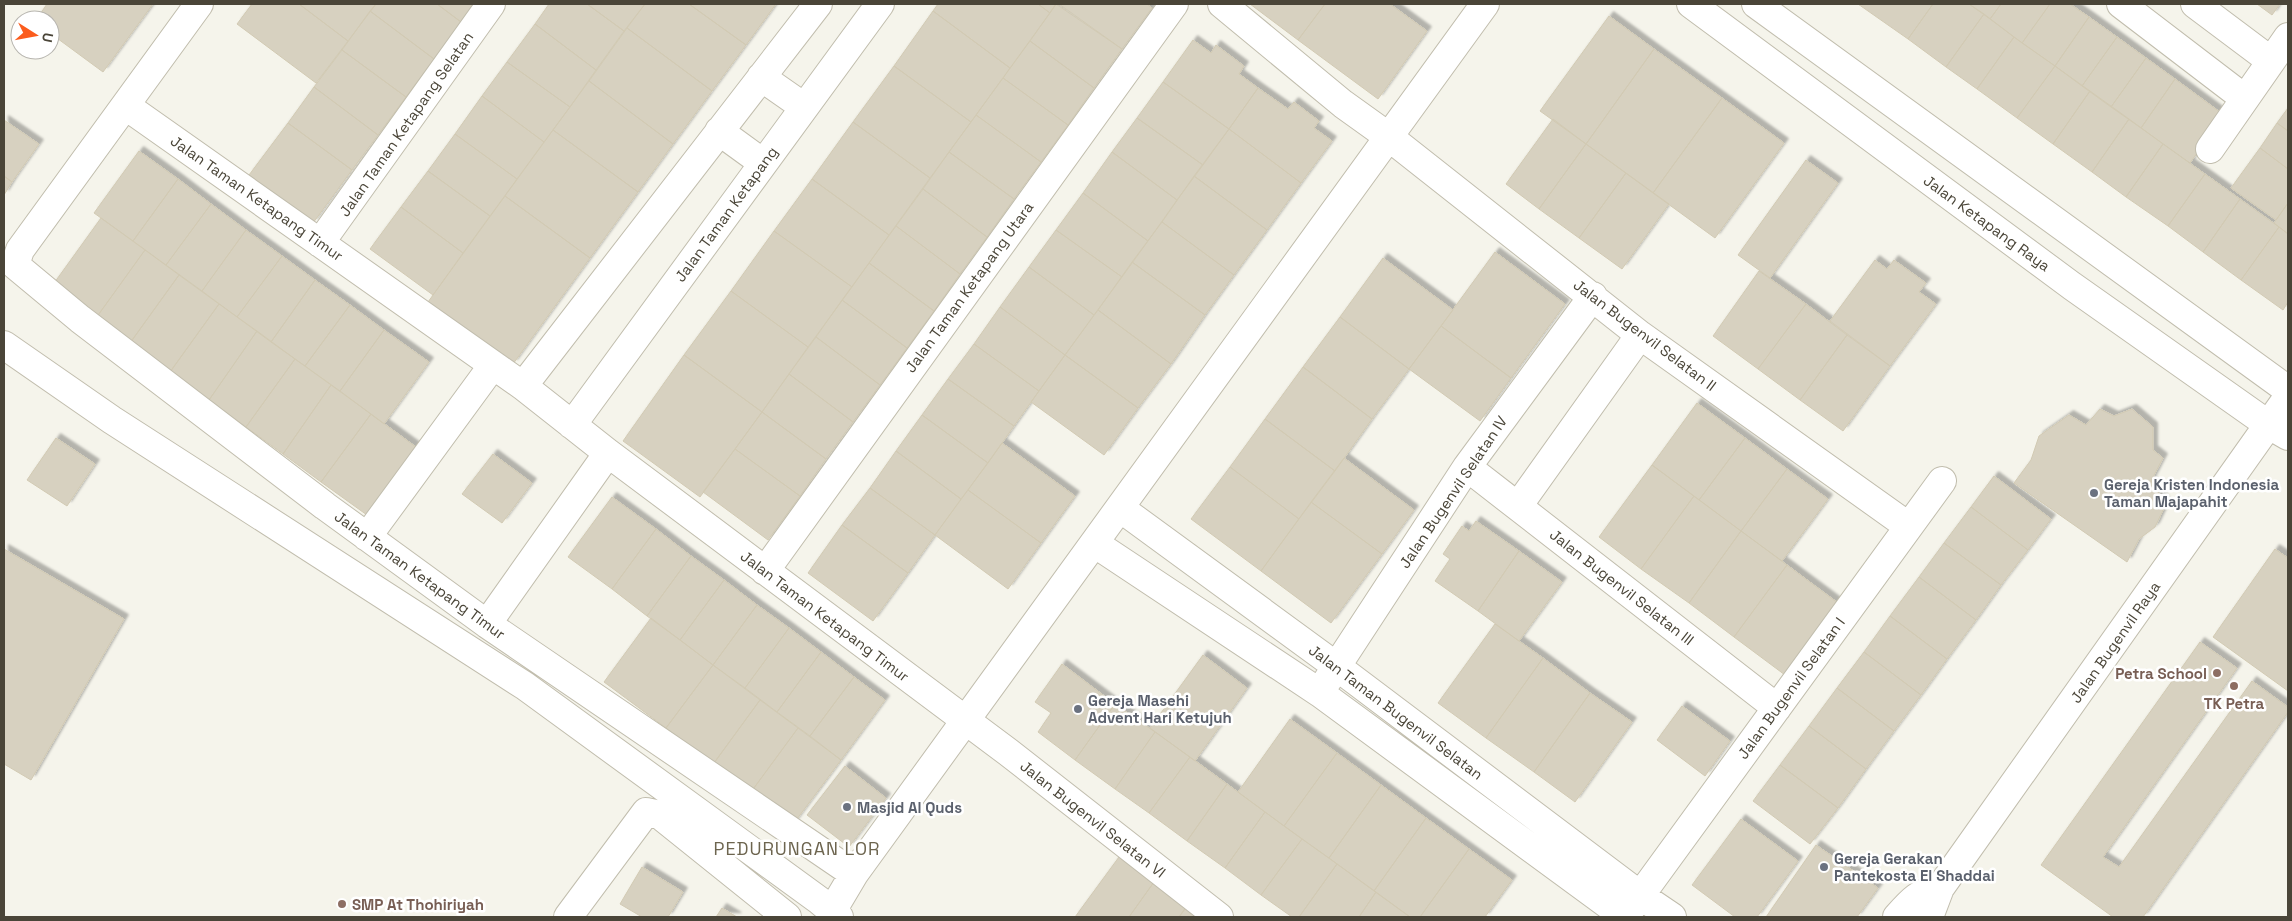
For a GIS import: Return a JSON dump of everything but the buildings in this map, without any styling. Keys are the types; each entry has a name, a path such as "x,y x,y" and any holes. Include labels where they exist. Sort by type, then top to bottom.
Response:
{"street":[{"path":"126,106 198,4"},
{"name":"Jalan Taman Ketapang Selatan","path":"320,243 491,4"},
{"path":"522,386 818,4"},
{"name":"Jalan Taman Ketapang","path":"572,425 880,4"},
{"name":"Jalan Taman Ketapang Utara","path":"765,571 1174,4"},
{"name":"Jalan Bugenvil Selatan II","path":"1222,4 1343,104 1389,137 1640,334 1908,526"},
{"path":"4,345 112,420 525,686 824,912 854,874 1485,4"},
{"name":"Jalan Ketapang Raya","path":"1690,4 2072,286 2279,431"},
{"path":"1756,4 2288,390"},
{"path":"2121,4 2244,98"},
{"path":"2195,4 2271,61"},
{"path":"2210,149 2288,37"},
{"path":"762,77 804,108"},
{"name":"Jalan Taman Ketapang Timur","path":"854,874 486,624 367,537 19,270 15,265 20,250 126,106 522,386 964,722"},
{"path":"720,131 763,163"},
{"name":"Jalan Bugenvil Selatan IV","path":"1320,694 1336,666 1467,467 1593,296"},
{"path":"1518,506 1640,334"},
{"path":"367,537 493,365"},
{"name":"Jalan Bugenvil Raya","path":"1929,917 1940,888 2279,431 2288,397"},
{"path":"486,624 608,453"},
{"name":"Jalan Bugenvil Selatan III","path":"1467,467 1777,708"},
{"name":"Jalan Bugenvil Selatan I","path":"1629,912 1942,481"},
{"name":"Jalan Taman Bugenvil Selatan","path":"1120,508 1336,666 1629,912"},
{"name":"Jalan Taman Bugenvil Selatan","path":"1094,543 1320,694 1629,912 1672,917"},
{"name":"Jalan Bugenvil Selatan VI","path":"964,722 1008,752 1219,917"},
{"path":"568,917 646,812 660,815 788,917"},
{"path":"1897,917 1910,902 1923,892 1940,888"}],"place":[{"name":"Gereja Kristen Indonesia Taman Majapahit","path":"2094,493"},
{"name":"Petra School","path":"2217,673"},
{"name":"TK Petra","path":"2234,686"},
{"name":"Gereja Masehi Advent Hari Ketujuh","path":"1078,709"},
{"name":"Masjid Al Quds","path":"847,807"},
{"name":"Gereja Gerakan Pantekosta El Shaddai","path":"1824,867"},
{"name":"SMP At Thohiriyah","path":"342,904"}],"district":[{"name":"PEDURUNGAN LOR","path":"797,848"}]}
